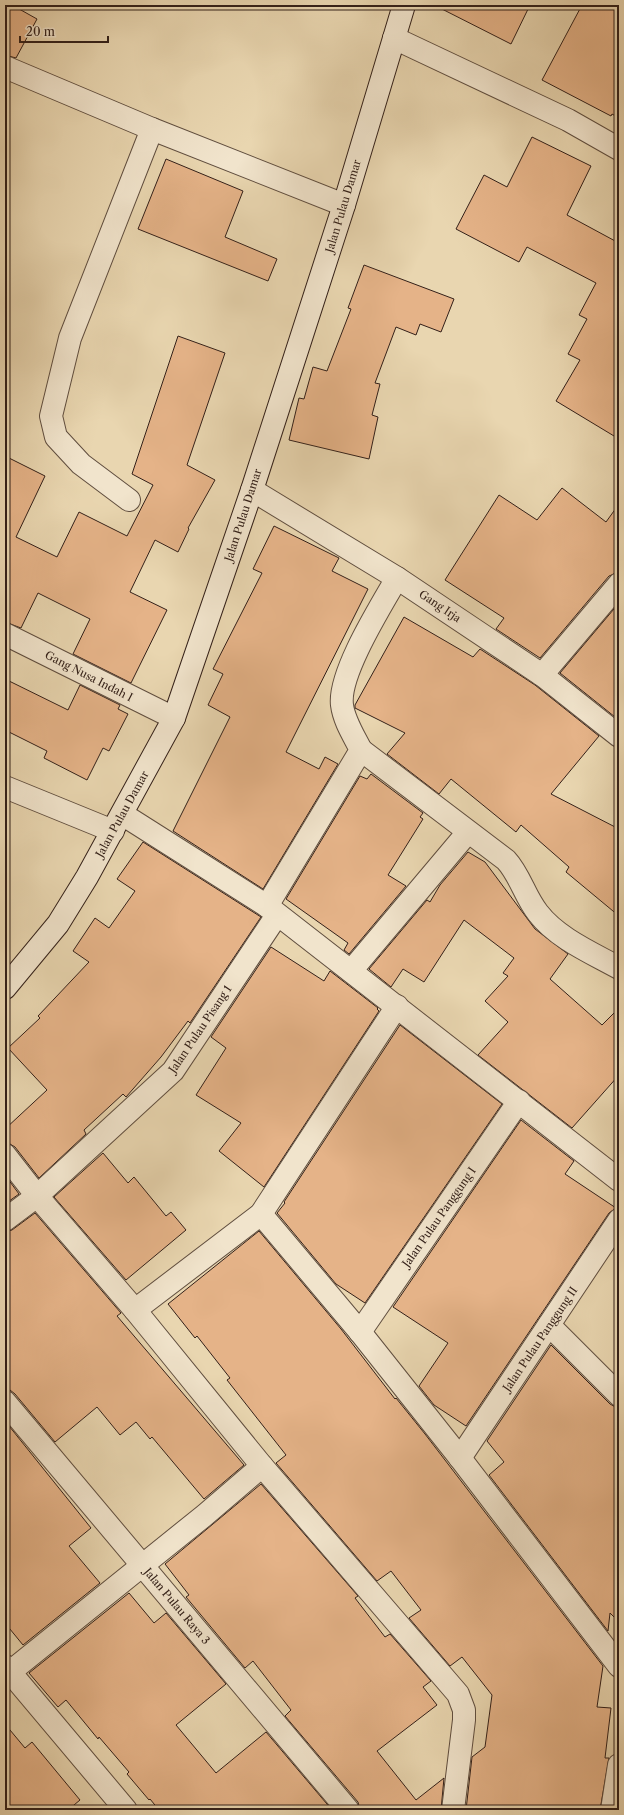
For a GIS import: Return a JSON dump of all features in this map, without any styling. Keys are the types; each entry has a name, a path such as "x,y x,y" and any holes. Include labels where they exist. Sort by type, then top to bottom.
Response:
{"street":[{"name":"Jalan Pulau Damar","path":"5,988 58,924 87,877 174,718 252,490 344,205 404,5"},
{"path":"394,38 568,120 619,149"},
{"path":"5,67 152,129 344,205"},
{"path":"129,500 81,464 56,437 51,416 70,338 152,129"},
{"name":"Gang Irja","path":"252,490 397,578 542,675 619,736"},
{"path":"397,578 363,637 352,662 342,692 343,713 361,750 510,864 528,898 548,924 619,968"},
{"path":"542,675 619,584"},
{"name":"Gang Nusa Indah I","path":"5,634 174,718"},
{"name":"Jalan Pulau Pisang 1","path":"5,1220 37,1196 173,1071 272,911 361,750"},
{"path":"5,787 117,823 272,911 619,1180"},
{"path":"351,971 468,832"},
{"path":"135,1310 261,1214 396,1006"},
{"name":"Jalan Pulau Panggung I","path":"360,1332 519,1102"},
{"path":"5,1155 37,1196 135,1310 262,1466 460,1698 464,1710 464,1720 453,1810"},
{"path":"261,1214 360,1332 460,1458 619,1666"},
{"name":"Jalan Pulau Panggung II","path":"460,1458 619,1220"},
{"path":"549,1325 619,1395"},
{"name":"Jalan Pulau Raya 3","path":"5,1402 348,1810"},
{"path":"126,1810 8,1669 205,1515 262,1466"},
{"path":"612,1810 619,1765"}],"building":[{"path":"5,5 12,5 37,19 16,58 5,55"},
{"path":"434,5 530,5 511,44"},
{"path":"582,5 619,5 619,118 612,114 611,116 542,80"},
{"path":"532,137 591,166 567,215 617,242 619,238 619,439 556,401 580,360 568,354 587,319 579,315 596,283 527,247 519,262 456,229 484,175 507,187"},
{"path":"166,159 243,191 225,237 277,259 268,281 138,229"},
{"path":"364,265 454,299 441,332 420,324 416,335 396,327 375,383 380,384 372,415 378,417 369,459 289,440 299,398 304,399 313,367 327,371 351,309 348,308"},
{"path":"178,336 225,353 187,465 215,480 188,528 189,529 178,552 155,540 130,592 167,610 131,683 73,654 90,619 38,593 21,628 5,622 5,456 45,476 16,537 57,557 79,512 127,536 153,485 132,474"},
{"path":"562,488 606,522 619,504 619,572 609,576 540,658 496,629 504,618 445,580 499,495 537,520"},
{"path":"274,526 339,558 332,571 368,589 286,752 319,769 325,757 338,764 263,889 173,831 230,717 208,705 223,674 213,669 262,573 253,569"},
{"path":"619,603 619,712 615,717 560,673"},
{"path":"404,617 473,657 480,649 535,685 599,736 551,794 619,829 619,916 566,872 569,867 521,825 516,832 451,779 439,794 387,754 405,733 355,708 355,705"},
{"path":"5,679 68,710 80,685 120,705 118,709 128,714 109,751 103,748 87,780 44,758 47,751 5,730"},
{"path":"371,774 423,813 420,817 423,819 388,875 406,886 349,954 344,950 348,943 286,899 360,776 367,779"},
{"path":"143,842 261,917 190,1023 188,1021 161,1057 126,1097 123,1094 84,1130 86,1134 39,1178 15,1147 5,1143 5,1129 47,1090 8,1048 40,1018 38,1016 89,962 73,951 95,918 109,928 135,891 117,879"},
{"path":"468,852 485,862 535,929 568,954 550,979 602,1025 619,1008 619,1075 572,1128 478,1055 508,1022 485,1001 508,976 503,973 514,958 464,920 424,982 403,969 391,987 369,969 427,900 430,902 440,885"},
{"path":"271,947 324,981 330,971 378,1008 377,1009 379,1011 264,1187 219,1151 241,1123 196,1095 226,1048 211,1037"},
{"path":"400,1025 502,1104 365,1303 336,1284 277,1213 285,1203 284,1202"},
{"path":"521,1120 574,1161 565,1174 616,1208 609,1213 466,1426 434,1405 419,1386 448,1343 393,1307"},
{"path":"103,1153 128,1183 134,1177 166,1216 171,1212 186,1230 126,1280 54,1197"},
{"path":"5,1175 19,1194 5,1204"},
{"path":"35,1213 121,1313 117,1316 244,1465 204,1499 152,1437 150,1439 136,1422 120,1435 97,1407 55,1442 15,1394 10,1390 5,1390 5,1232 12,1230"},
{"path":"259,1231 341,1329 395,1399 396,1398 425,1434 603,1666 597,1707 611,1708 605,1758 609,1758 600,1810 466,1810 472,1757 485,1747 492,1695 462,1657 450,1666 409,1618 421,1610 391,1571 377,1581 276,1463 286,1455 227,1380 230,1378 197,1336 195,1338 168,1304"},
{"path":"551,1345 610,1404 619,1409 619,1622 610,1613 608,1631 489,1475 504,1462 487,1441"},
{"path":"5,1421 91,1528 69,1546 100,1583 23,1645 5,1623"},
{"path":"261,1484 358,1596 355,1598 385,1637 390,1634 431,1681 423,1687 437,1705 377,1751 416,1800 444,1778 441,1810 360,1810 358,1802 285,1716 291,1710 253,1661 245,1668 186,1597 189,1595 165,1564"},
{"path":"129,1593 154,1623 166,1613 226,1684 176,1725 216,1773 266,1732 332,1810 159,1810 127,1774 129,1772 99,1737 98,1739 66,1700 58,1707 29,1673"},
{"path":"5,1724 25,1748 32,1742 80,1800 68,1810 5,1810"}]}
